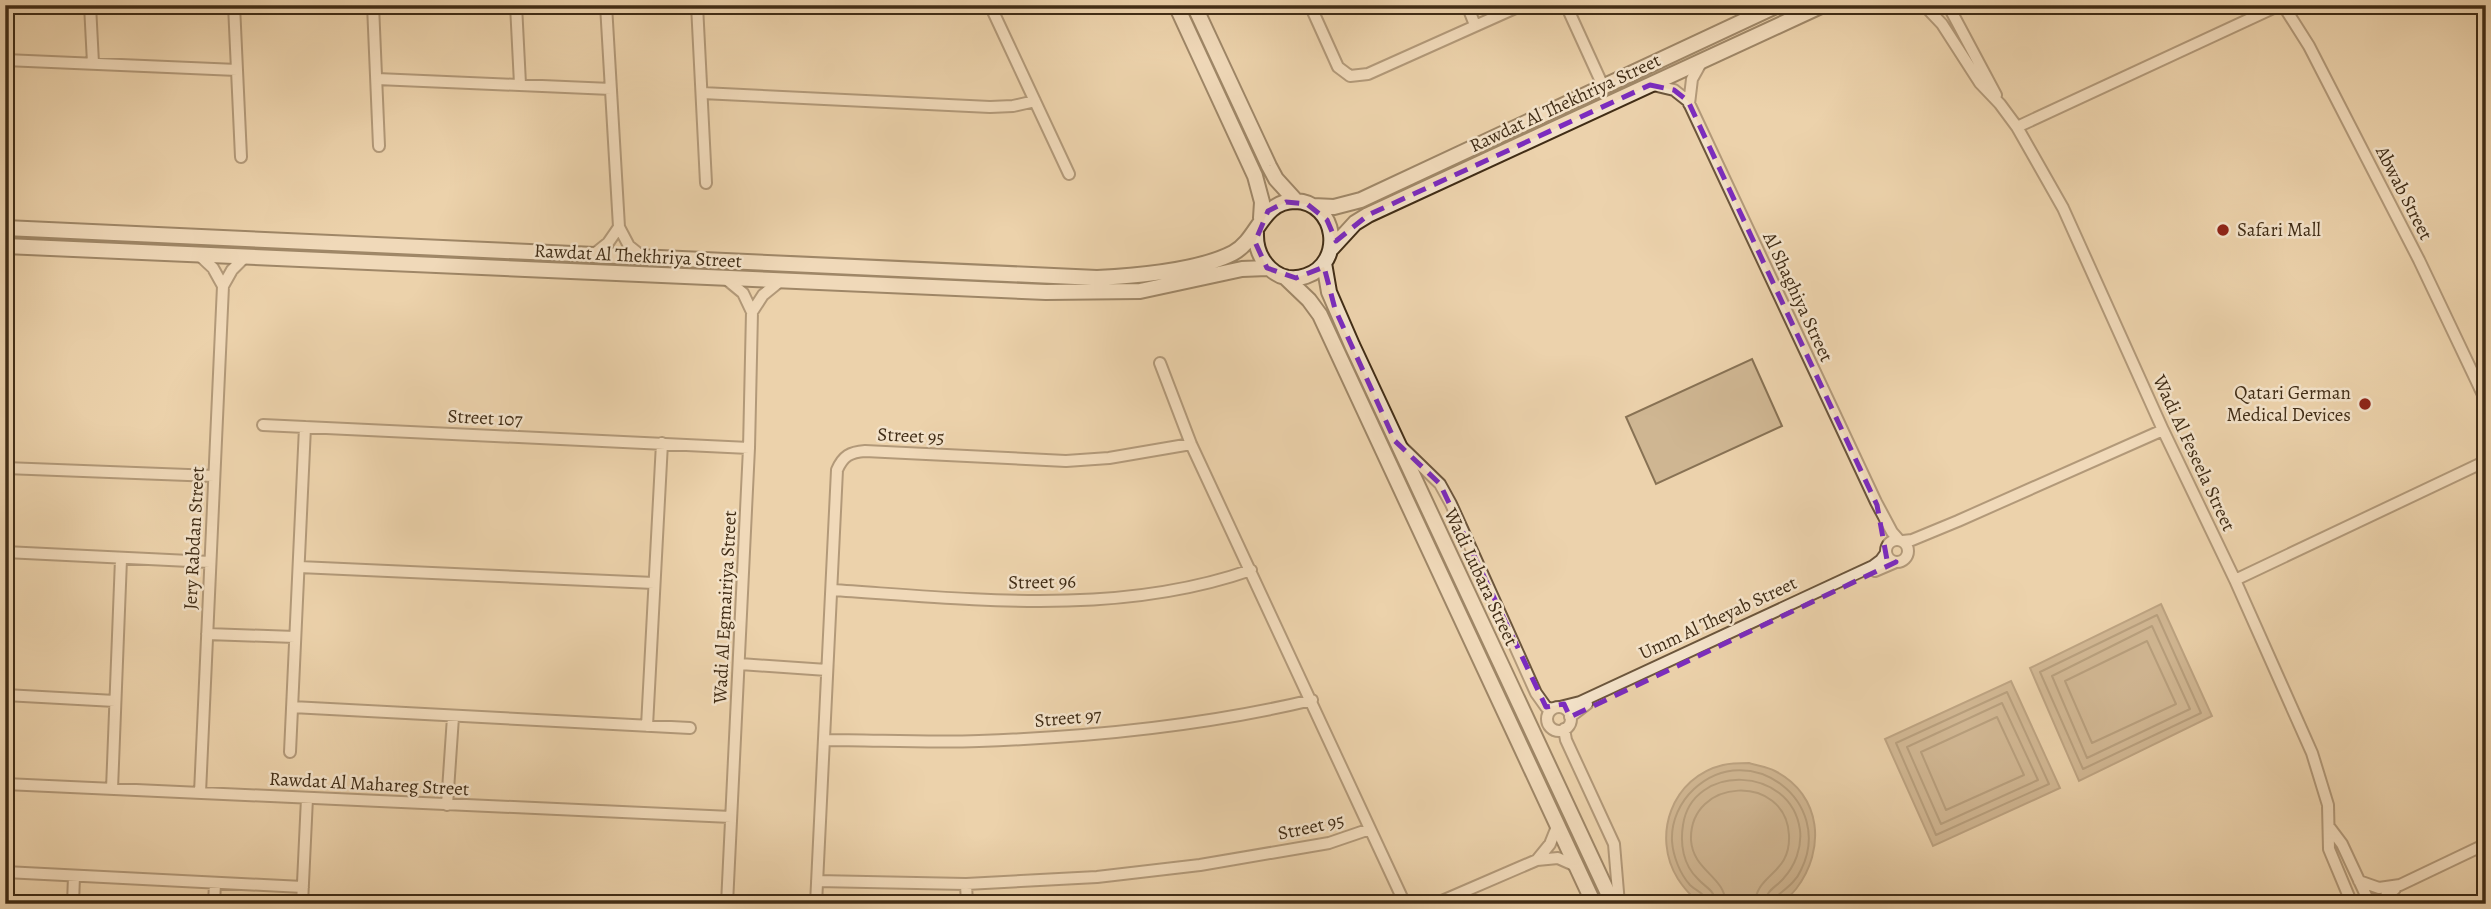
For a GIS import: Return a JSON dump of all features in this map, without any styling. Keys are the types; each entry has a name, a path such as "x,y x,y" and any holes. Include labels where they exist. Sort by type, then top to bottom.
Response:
{"street":[{"path":"90,5 93,63"},
{"path":"234,5 241,157"},
{"path":"373,5 379,146"},
{"path":"516,5 520,84"},
{"path":"606,5 618,227 629,246 646,259"},
{"path":"697,5 706,183"},
{"path":"990,5 1069,174"},
{"path":"1176,5 1255,176 1262,202 1262,218 1256,233 1257,252 1267,268 1284,277 1307,276 1324,263 1332,248 1331,228 1321,212 1313,206 1296,201 1276,205 1262,218"},
{"path":"1194,5 1269,166 1296,201"},
{"path":"1310,5 1338,67 1350,76 1368,74 1522,5"},
{"path":"1466,5 1475,24"},
{"path":"1566,5 1603,86"},
{"name":"Rawdat Al Thekhriya Street","path":"1313,206 1334,207 1361,200 1778,5"},
{"name":"Rawdat Al Thekhriya Street","path":"1332,248 1355,223 1368,215 1823,5"},
{"name":"Wadi Al Feseela Street","path":"1924,5 1942,24 1980,83 2017,127 2063,208 2312,752 2323,785 2330,828 2329,849 2352,904"},
{"name":"Wadi Al Feseela Street","path":"1948,5 2000,104"},
{"path":"2017,127 2282,5"},
{"name":"Abwab Street","path":"2282,5 2309,46 2419,260 2486,401"},
{"path":"5,60 237,70"},
{"path":"1689,104 1692,79 1702,61"},
{"path":"377,79 611,89"},
{"path":"1650,85 1674,89 1684,96 1689,104"},
{"path":"702,93 990,107 1035,101"},
{"name":"Al Shaghiya Street","path":"1689,104 1877,505 1892,532 1901,541"},
{"path":"593,255 608,243 618,227"},
{"name":"Rawdat Al Thekhriya Street","path":"5,228 1097,278 1134,276 1213,260 1233,253 1256,233"},
{"name":"Rawdat Al Thekhriya Street","path":"5,246 779,282 1096,293 1140,291 1242,269 1267,268"},
{"path":"198,254 213,268 223,286"},
{"path":"223,286 232,270 245,257"},
{"name":"Wadi Lubara Street","path":"1324,263 1335,309 1613,904"},
{"name":"Wadi Lubara Street","path":"1284,277 1309,300 1320,315 1594,904"},
{"path":"726,279 743,293 752,312"},
{"path":"752,312 763,295 779,282"},
{"name":"Jery Rabdan Street","path":"200,793 223,286"},
{"name":"Wadi Al Egmairiya Street","path":"727,904 750,448 752,312"},
{"name":"Street 95","path":"1160,363 1191,444 1405,904"},
{"name":"Street 107","path":"263,425 750,448"},
{"path":"289,752 306,427"},
{"path":"1958,521 1947,531 1918,544 1903,560 1891,560 1886,550 1893,541 1912,540 1958,521 2163,429"},
{"path":"1395,441 1440,484 1536,693 1546,707 1556,708 1565,709 1570,716 1570,722 1564,729 1556,730 1549,725 1547,716 1556,708"},
{"path":"647,726 662,443"},
{"name":"Street 95","path":"816,904 837,470 845,456 855,452 1066,461 1109,458 1191,444"},
{"path":"2235,580 2486,461"},
{"path":"5,468 214,476"},
{"name":"Al Shaghiya Street","path":"1877,505 1876,513 1885,536 1886,550"},
{"path":"1901,541 1908,547 1908,554"},
{"name":"Umm Al Theyab Street","path":"1556,708 1580,702 1873,566 1881,560 1886,550"},
{"path":"5,552 210,562"},
{"path":"112,789 121,559"},
{"name":"Umm Al Theyab Street","path":"1570,716 1582,706 1896,562"},
{"path":"299,567 654,583"},
{"name":"Street 96","path":"832,590 998,600 1110,598 1172,591 1251,569"},
{"path":"207,634 295,637"},
{"path":"740,664 827,670"},
{"path":"5,695 115,701"},
{"name":"Street 97","path":"824,740 977,741 1053,737 1226,718 1312,700"},
{"path":"292,707 690,728"},
{"path":"447,805 453,717"},
{"path":"1564,729 1566,740 1614,844 1619,904"},
{"name":"Rawdat Al Mahareg Street","path":"5,784 731,817"},
{"path":"302,904 307,798"},
{"path":"1537,860 1550,844 1558,824"},
{"name":"Wadi Al Feseela Street","path":"2330,828 2342,844 2370,904"},
{"name":"Street 95","path":"817,881 966,884 1097,877 1200,865 1329,844 1370,830"},
{"path":"2382,904 2387,894 2400,885 2486,844"},
{"path":"1435,904 1537,860 1558,859 1576,866"},
{"path":"5,872 303,887"},
{"path":"73,904 74,876"},
{"path":"2359,881 2379,888 2400,885"},
{"path":"214,904 215,883"},
{"path":"966,884 967,904"},
{"path":"2341,904 2346,890"}],"highlighted area":[{"path":"1650,85 1674,90 1688,101 1877,505 1887,560 1896,562 1570,717 1564,704 1546,707 1440,484 1395,441 1335,309 1324,267 1296,278 1267,268 1255,242 1268,211 1286,202 1307,204 1327,220 1336,241 1368,215"}],"shaded area":[{"path":"1752,359 1782,426 1656,484 1626,417"}],"water":[{"path":"2161,604 2212,716 2079,781 2030,668"},
{"path":"2011,681 2060,788 1933,846 1885,739"},
{"path":"1749,763 1775,771 1791,781 1802,794 1814,824 1812,857 1806,874 1786,899 1762,904 1705,904 1686,890 1670,862 1666,845 1671,810 1679,795 1705,772 1726,764"}],"place":[{"name":"Safari Mall","path":"2223,230"},
{"name":"Qatari German Medical Devices","path":"2365,404"}]}
